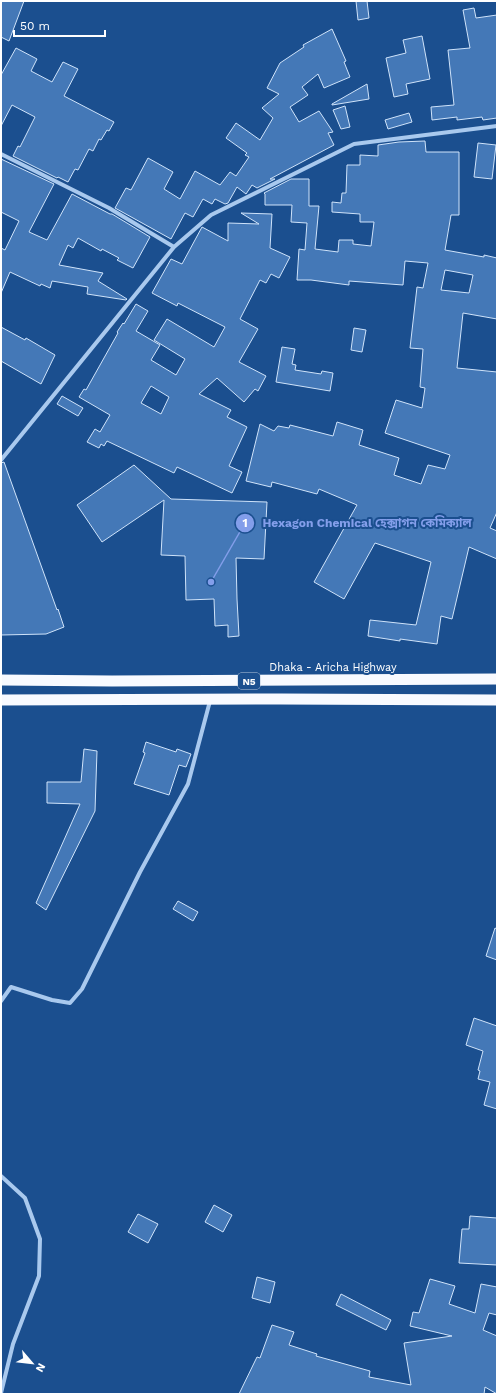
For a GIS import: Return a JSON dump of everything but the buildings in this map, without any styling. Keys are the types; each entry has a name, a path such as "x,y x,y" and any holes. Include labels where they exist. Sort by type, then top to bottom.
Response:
{"highway":[{"name":"Dhaka - Aricha Highway","path":"1,680 112,682 497,679"},
{"name":"N5","path":"1,700 497,700"}],"street":[{"path":"1,460 174,247 211,215 354,144 497,126"},
{"path":"1,154 109,208 174,247"},
{"path":"1,1001 11,987 52,1000 70,1003 82,989 140,872 188,784 210,699"},
{"path":"1,1176 25,1198 40,1239 39,1276 13,1344 1,1393"}],"place":[{"name":"Hexagon Chemical হেক্সাগন কেমিক্যাল","path":"211,582"}]}
